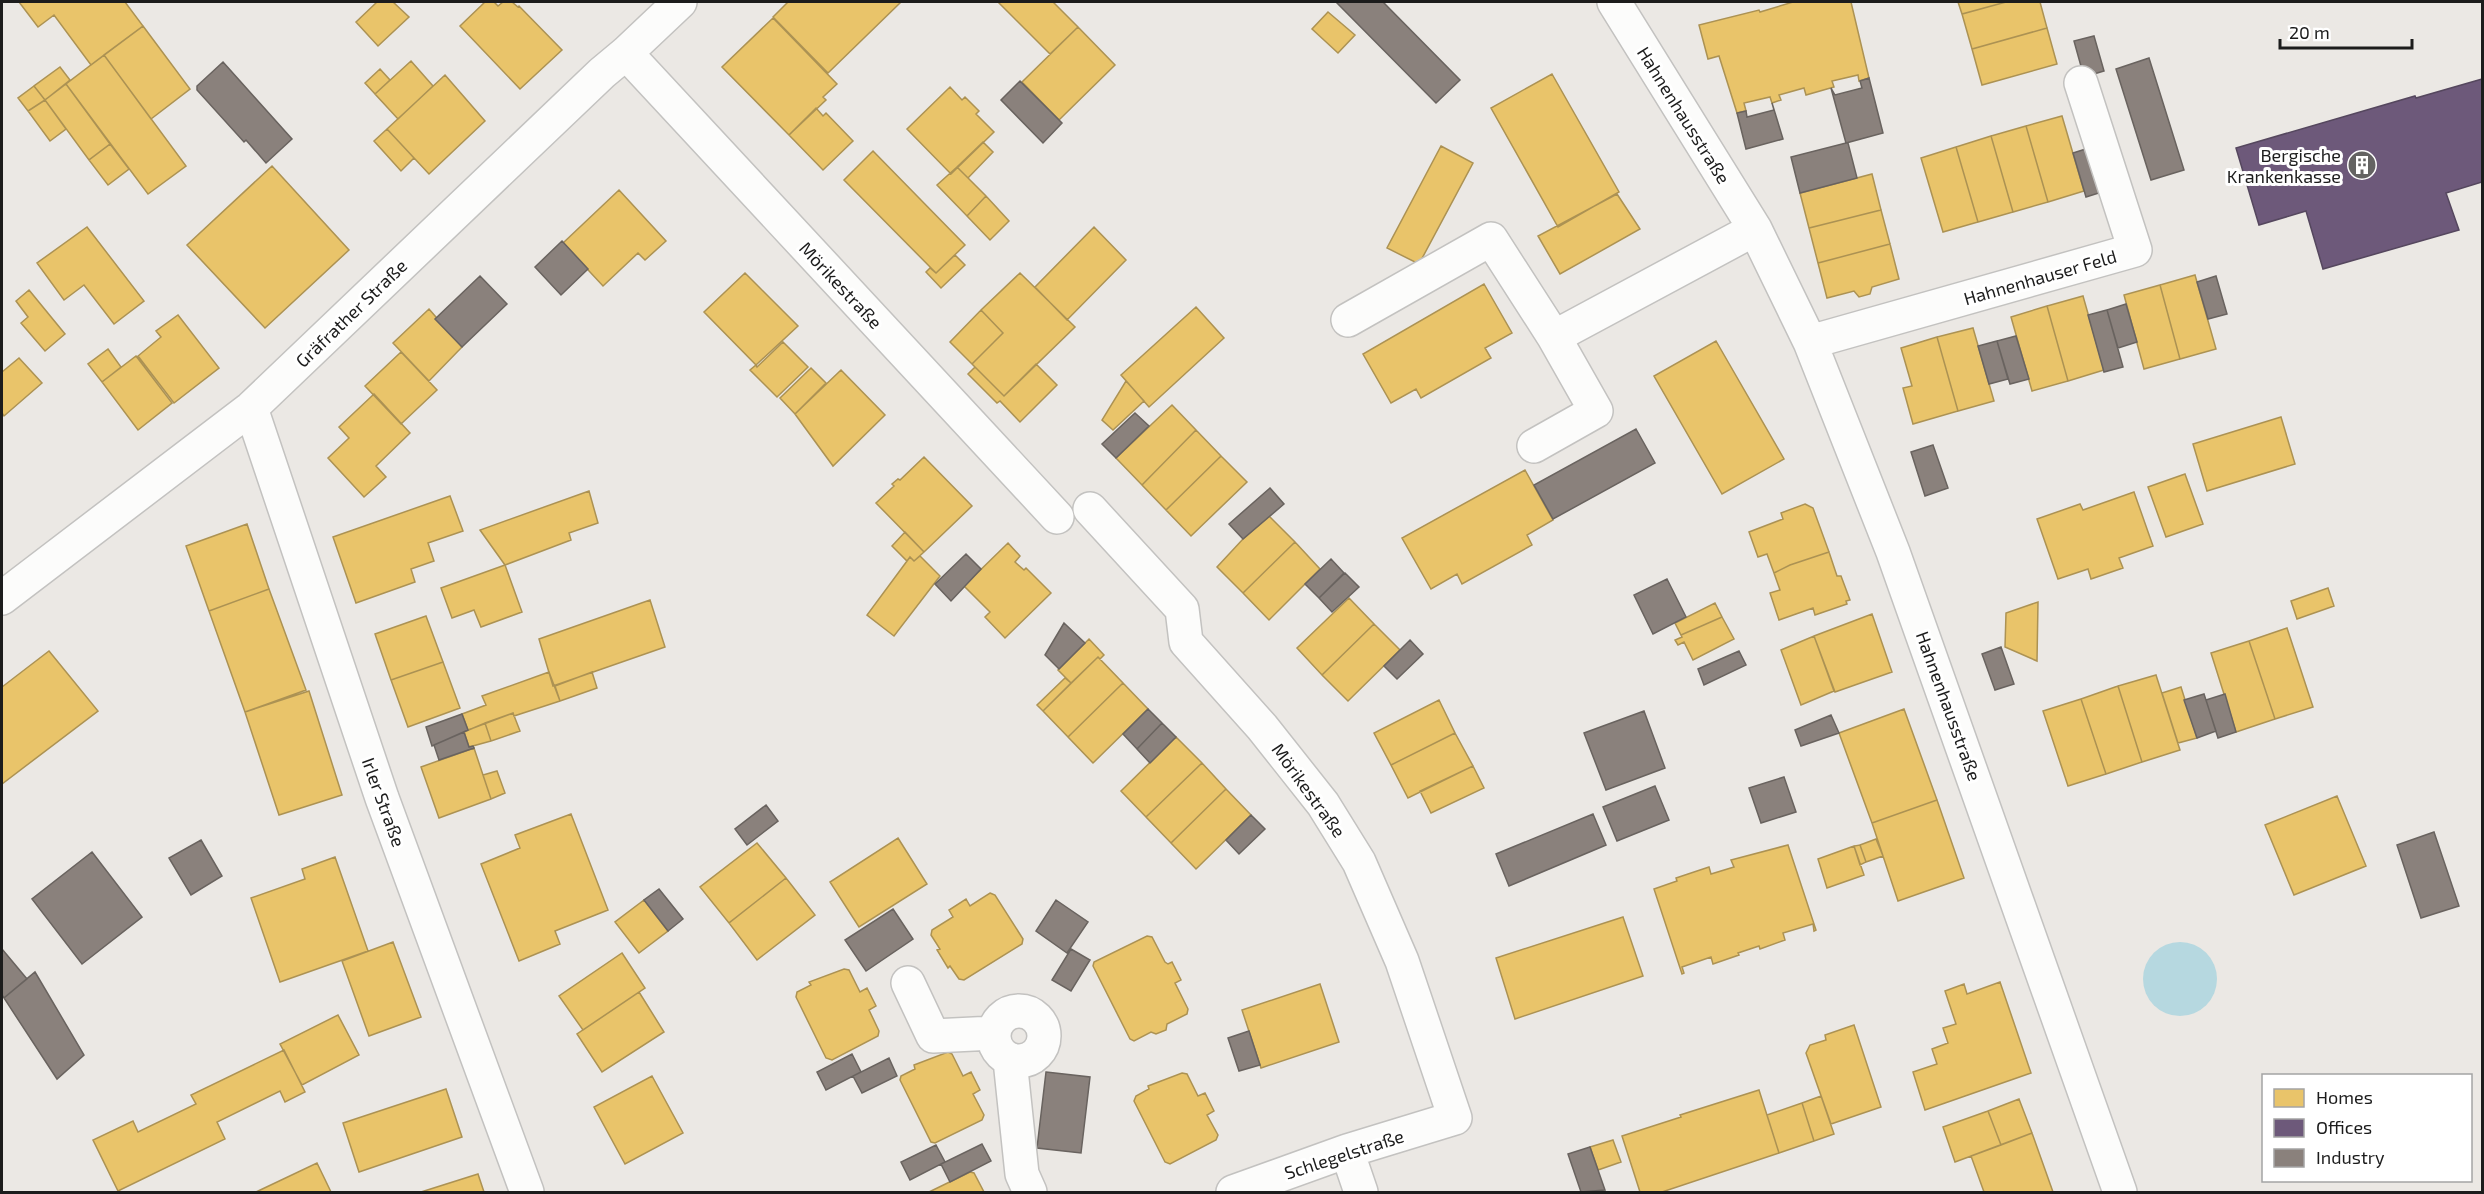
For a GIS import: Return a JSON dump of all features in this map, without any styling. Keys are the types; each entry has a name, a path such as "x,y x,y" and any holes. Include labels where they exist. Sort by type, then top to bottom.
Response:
{"street":[{"name":"Gräfrather Straße","path":"2,598 251,408 602,73 627,53 680,2"},
{"name":"Hahnenhausstraße","path":"1614,2 1755,229 1810,342 1901,573 2120,1192"},
{"name":"Mörikestraße","path":"627,53 1057,517"},
{"name":"Hahnenhauser Feld","path":"1810,342 2135,250 2081,83"},
{"path":"1554,337 1755,229"},
{"path":"1348,320 1491,239 1554,337 1596,411 1534,446"},
{"name":"Irler Straße","path":"251,408 382,798 527,1192"},
{"name":"Mörikestraße","path":"1090,509 1182,609 1186,642 1262,727 1323,804 1359,862 1402,961 1455,1118"},
{"path":"908,983 933,1036 1002,1046 1022,1174 1030,1192"},
{"name":"Schlegelstraße","path":"1233,1192 1347,1150 1455,1118"},
{"path":"1347,1150 1361,1192"}],"water":[{"path":"2180,942 2194,945 2206,953 2214,965 2217,979 2214,993 2206,1005 2194,1013 2180,1016 2166,1013 2154,1005 2146,993 2143,979 2146,965 2154,953 2166,945"}],"building: Homes":[{"path":"19,2 125,2 143,26 91,65 54,15 38,27"},
{"path":"377,2 393,2 409,17 378,46 356,22"},
{"path":"485,2 494,2 498,6 503,2 512,2 519,6 562,50 520,89 460,26"},
{"path":"788,2 901,2 828,73 773,17"},
{"path":"998,2 1053,2 1078,27 1050,54"},
{"path":"1793,2 1851,2 1869,78 1859,81 1858,75 1832,81 1834,87 1806,95 1804,88 1779,95 1781,100 1772,103 1770,97 1744,103 1746,111 1737,113 1719,56 1708,59 1699,25 1759,10 1760,12"},
{"path":"1958,2 2006,2 1962,14"},
{"path":"2006,2 2040,2 2047,28 1972,49 1962,14"},
{"path":"1328,12 1355,35 1338,53 1312,29"},
{"path":"773,18 837,84 823,97 826,100 789,135 722,67"},
{"path":"143,26 190,89 151,119 104,55"},
{"path":"1078,27 1115,65 1059,120 1022,82"},
{"path":"2047,28 2057,64 1982,85 1972,49"},
{"path":"104,55 186,166 148,194 66,84"},
{"path":"411,61 433,86 398,119 375,94"},
{"path":"60,67 70,80 45,100 34,86"},
{"path":"380,69 390,80 375,94 365,83"},
{"path":"1552,74 1619,192 1558,227 1491,108"},
{"path":"445,75 485,121 429,174 387,129"},
{"path":"66,84 110,144 89,160 45,100"},
{"path":"34,86 45,100 28,111 18,98"},
{"path":"950,87 962,100 965,97 979,111 976,114 994,132 951,174 907,129"},
{"path":"45,100 66,129 50,141 28,111"},
{"path":"816,108 823,116 826,113 853,141 823,170 789,135"},
{"path":"2062,116 2084,191 2048,202 2026,126"},
{"path":"2026,126 2048,202 2013,212 1991,136"},
{"path":"387,129 414,158 401,171 374,141"},
{"path":"1991,136 2013,212 1978,222 1956,147"},
{"path":"983,142 993,152 968,178 957,167"},
{"path":"110,144 129,169 108,185 89,160"},
{"path":"1441,146 1473,163 1419,264 1387,248"},
{"path":"1956,147 1978,222 1943,232 1921,158"},
{"path":"873,151 965,245 936,273 844,180"},
{"path":"272,166 349,250 265,328 187,245"},
{"path":"957,167 986,196 967,216 937,185"},
{"path":"1872,174 1881,210 1809,228 1800,193"},
{"path":"619,190 666,241 645,260 638,253 603,286 563,243"},
{"path":"1617,194 1640,229 1560,274 1538,236"},
{"path":"986,196 1009,221 990,240 967,216"},
{"path":"1881,210 1890,244 1818,263 1809,228"},
{"path":"87,227 144,301 114,324 84,285 64,300 37,263"},
{"path":"1094,227 1126,260 1067,320 1035,287"},
{"path":"1890,244 1899,279 1872,287 1870,294 1859,297 1854,291 1827,298 1818,263"},
{"path":"955,255 965,265 941,288 926,272 930,268 936,273"},
{"path":"745,273 798,326 756,365 704,312"},
{"path":"1020,273 1075,327 1004,396 972,364 1003,333 981,310"},
{"path":"2195,275 2216,349 2180,359 2160,285"},
{"path":"1484,284 1512,333 1485,348 1491,358 1421,398 1416,389 1391,403 1363,354"},
{"path":"2160,285 2180,359 2144,369 2124,295"},
{"path":"29,290 65,334 45,351 21,323 28,317 16,301"},
{"path":"2083,296 2104,370 2068,381 2047,306"},
{"path":"2047,306 2068,381 2032,391 2011,317"},
{"path":"1196,307 1224,338 1149,407 1121,375"},
{"path":"429,309 462,347 429,381 393,343"},
{"path":"981,310 1003,333 972,364 950,342"},
{"path":"178,315 219,368 174,403 138,356 161,337 156,331"},
{"path":"1973,328 1994,401 1958,411 1937,337"},
{"path":"1937,337 1958,411 1913,424 1903,388 1912,386 1901,348"},
{"path":"1716,341 1784,459 1722,494 1654,376"},
{"path":"783,342 808,367 777,397 750,370 756,365 757,367"},
{"path":"108,349 121,367 102,382 88,364"},
{"path":"401,352 437,390 401,424 365,386"},
{"path":"136,356 172,403 138,430 102,382"},
{"path":"19,358 42,383 4,416 2,413 2,372"},
{"path":"1036,364 1057,385 1020,422 1000,401 997,403 968,374 975,367 1004,396"},
{"path":"811,368 826,383 795,414 780,398"},
{"path":"841,370 885,415 833,466 795,414"},
{"path":"1126,381 1144,401 1113,430 1102,420"},
{"path":"374,394 410,433 376,466 386,477 364,497 328,458 349,438 339,427"},
{"path":"1172,405 1196,430 1142,485 1116,458"},
{"path":"2281,417 2295,464 2207,491 2193,444"},
{"path":"1196,430 1221,456 1166,510 1142,485"},
{"path":"1221,456 1247,482 1191,536 1166,510"},
{"path":"924,457 972,506 924,552 876,503 894,486 892,484 900,480"},
{"path":"1525,470 1553,520 1527,535 1532,545 1462,584 1457,574 1431,589 1402,538"},
{"path":"2185,474 2203,524 2166,537 2148,487"},
{"path":"589,491 598,523 569,533 571,540 505,565 480,530"},
{"path":"2134,492 2153,546 2119,558 2123,568 2091,579 2088,569 2058,579 2037,519 2080,504 2083,510"},
{"path":"450,496 463,531 428,543 434,561 411,569 415,582 356,603 333,537"},
{"path":"1805,504 1813,508 1829,552 1774,573 1767,554 1758,557 1749,532 1783,519 1781,513"},
{"path":"1269,516 1295,542 1243,593 1217,567"},
{"path":"247,524 269,589 209,611 186,546"},
{"path":"905,532 924,552 914,561 910,557 907,561 892,546"},
{"path":"1295,542 1320,569 1269,620 1243,593"},
{"path":"1008,543 1020,556 1015,562 1024,570 1026,568 1051,593 1005,638 985,617 990,612 964,586"},
{"path":"1829,552 1837,576 1841,576 1850,600 1846,601 1847,604 1815,615 1813,608 1779,620 1770,593 1780,590 1774,573"},
{"path":"920,556 940,576 894,636 867,615 910,557 914,561"},
{"path":"505,565 522,612 481,627 474,610 452,618 441,588"},
{"path":"2328,588 2334,606 2297,619 2291,601"},
{"path":"269,589 306,690 245,712 209,611"},
{"path":"1349,598 1374,624 1322,675 1297,648"},
{"path":"650,600 665,647 553,686 539,639"},
{"path":"2038,602 2037,661 2005,647 2006,613"},
{"path":"1715,603 1722,617 1681,635 1675,623"},
{"path":"1872,614 1892,672 1835,692 1814,636"},
{"path":"426,616 443,662 391,680 375,634"},
{"path":"1722,617 1734,639 1693,660 1684,642 1678,645 1675,640 1682,637 1681,635"},
{"path":"1374,624 1400,650 1348,701 1322,675"},
{"path":"2287,628 2313,707 2275,719 2249,641"},
{"path":"1814,636 1834,691 1801,705 1781,650"},
{"path":"1089,639 1104,655 1100,659 1098,657 1071,683 1058,670"},
{"path":"2249,641 2275,719 2236,732 2211,653"},
{"path":"49,651 98,711 2,784 2,687"},
{"path":"1098,657 1123,683 1068,737 1043,711"},
{"path":"443,662 460,708 408,727 391,680"},
{"path":"549,672 560,701 514,716 513,713 468,730 462,714 486,705 482,696"},
{"path":"592,672 597,688 560,701 555,686"},
{"path":"2156,675 2180,750 2142,762 2118,686"},
{"path":"1065,678 1071,683 1043,711 1037,705"},
{"path":"1123,683 1148,709 1093,763 1068,737"},
{"path":"2118,686 2142,762 2106,774 2081,699"},
{"path":"2181,687 2197,738 2178,743 2162,693"},
{"path":"309,691 342,795 279,815 245,712"},
{"path":"2081,699 2106,774 2068,786 2043,711"},
{"path":"1439,700 1455,733 1391,765 1374,733"},
{"path":"1904,709 1937,800 1872,823 1839,733"},
{"path":"513,713 520,731 491,741 485,723"},
{"path":"485,723 491,741 469,747 464,732"},
{"path":"1455,733 1473,766 1408,798 1391,765"},
{"path":"1176,737 1202,763 1146,817 1121,791"},
{"path":"474,748 491,799 439,818 421,767"},
{"path":"1202,763 1226,789 1171,843 1146,817"},
{"path":"1473,766 1484,788 1431,813 1420,791"},
{"path":"497,771 505,793 491,799 483,775"},
{"path":"1226,789 1251,815 1196,869 1171,843"},
{"path":"2337,796 2366,866 2294,895 2265,825"},
{"path":"1937,800 1964,878 1898,901 1872,823"},
{"path":"571,814 608,910 555,931 560,944 519,961 481,864 520,848 515,835"},
{"path":"898,838 927,884 859,927 830,882"},
{"path":"1876,839 1883,856 1866,862 1860,845"},
{"path":"757,843 786,878 729,923 700,887"},
{"path":"1788,845 1816,930 1814,931 1813,924 1783,933 1785,940 1760,949 1759,946 1738,953 1739,955 1713,964 1711,957 1682,967 1684,973 1682,974 1654,889 1677,881 1676,878 1709,867 1711,874 1734,867 1731,860"},
{"path":"1860,845 1866,862 1860,865 1854,846"},
{"path":"1854,846 1864,875 1827,888 1818,859"},
{"path":"335,857 368,951 280,982 251,898 305,879 302,869"},
{"path":"786,878 815,915 757,960 729,923"},
{"path":"990,893 995,895 1023,939 1022,944 964,980 959,979 950,966 948,968 937,950 940,949 931,935 932,930 953,917 949,910 966,899 970,906"},
{"path":"644,900 668,931 639,953 615,922"},
{"path":"1623,917 1643,976 1515,1019 1496,958"},
{"path":"1147,936 1152,937 1165,962 1168,964 1172,962 1181,980 1175,983 1188,1009 1187,1014 1167,1024 1166,1030 1156,1034 1151,1032 1134,1041 1130,1039 1093,966 1094,962"},
{"path":"393,942 421,1017 369,1036 342,961"},
{"path":"622,953 645,988 583,1030 559,996"},
{"path":"844,969 849,970 860,992 867,988 876,1006 869,1010 879,1031 878,1036 832,1060 826,1058 796,997 797,992 811,985 809,982"},
{"path":"2000,982 2031,1073 1925,1110 1913,1072 1937,1064 1932,1049 1948,1043 1943,1028 1956,1024 1945,991 1964,984 1967,994"},
{"path":"1320,984 1339,1042 1261,1068 1242,1010"},
{"path":"639,992 664,1032 602,1072 577,1034"},
{"path":"338,1015 359,1055 302,1085 280,1044"},
{"path":"1854,1025 1881,1107 1831,1124 1806,1053 1810,1045 1826,1040 1825,1035"},
{"path":"284,1050 305,1092 285,1102 280,1091 217,1122 225,1139 118,1191 93,1140 133,1121 138,1132 196,1104 191,1095"},
{"path":"948,1052 952,1054 963,1076 971,1072 980,1090 973,1094 984,1115 982,1120 935,1143 931,1142 900,1080 901,1076 915,1069 914,1065"},
{"path":"1182,1073 1187,1074 1198,1096 1205,1093 1214,1111 1207,1115 1218,1135 1216,1140 1170,1164 1165,1162 1134,1101 1136,1096 1149,1089 1148,1086"},
{"path":"652,1076 683,1133 625,1164 594,1107"},
{"path":"446,1089 462,1137 359,1172 343,1123"},
{"path":"1759,1090 1779,1153 1662,1192 1640,1192 1622,1136"},
{"path":"1821,1096 1834,1134 1814,1141 1802,1103"},
{"path":"2019,1099 2032,1133 2001,1145 1988,1111"},
{"path":"1802,1103 1814,1141 1779,1153 1767,1115"},
{"path":"1988,1111 2001,1145 1955,1162 1943,1127"},
{"path":"2032,1133 2053,1192 1984,1192 1971,1156"},
{"path":"1613,1140 1621,1162 1598,1170 1590,1147"},
{"path":"317,1163 331,1192 256,1192"},
{"path":"970,1172 974,1173 984,1192 929,1192"},
{"path":"478,1174 484,1192 421,1192"}],"building: Offices":[{"name":"Bergische Krankenkasse","path":"2482,79 2482,182 2446,193 2459,230 2323,269 2306,211 2259,225 2236,148"}],"building: Industry":[{"path":"1336,2 1383,2 1460,80 1436,103"},
{"path":"2094,36 2104,71 2084,77 2074,41"},
{"path":"2149,58 2184,170 2151,180 2116,69"},
{"path":"223,62 292,139 266,163 197,90 197,86"},
{"path":"1869,78 1883,133 1846,143 1831,88 1835,95 1862,88 1860,81"},
{"path":"1020,81 1062,123 1043,143 1001,100"},
{"path":"1772,103 1783,139 1746,149 1737,113 1746,111 1747,117 1774,110"},
{"path":"1848,143 1857,178 1800,193 1791,157"},
{"path":"2092,147 2105,191 2086,197 2073,153"},
{"path":"562,241 588,269 561,295 535,267"},
{"path":"480,276 507,304 462,347 435,319"},
{"path":"2216,276 2227,314 2208,319 2197,282"},
{"path":"2126,304 2137,342 2118,348 2107,310"},
{"path":"2107,310 2123,367 2104,372 2088,315"},
{"path":"2016,336 2029,379 2010,384 1997,341"},
{"path":"1997,341 2008,379 1989,384 1978,346"},
{"path":"1135,413 1149,426 1116,458 1102,444"},
{"path":"1636,429 1655,463 1553,519 1534,485"},
{"path":"1933,445 1948,488 1925,496 1911,452"},
{"path":"1270,488 1284,504 1243,539 1229,524"},
{"path":"966,554 981,569 951,601 935,584"},
{"path":"1331,559 1344,573 1319,598 1305,584"},
{"path":"1345,573 1359,587 1332,612 1319,598"},
{"path":"1667,579 1686,617 1653,634 1634,595"},
{"path":"1064,623 1085,643 1059,669 1045,655"},
{"path":"1410,640 1423,654 1397,679 1384,666"},
{"path":"2001,647 2014,684 1995,690 1982,654"},
{"path":"1739,651 1746,665 1704,685 1698,669"},
{"path":"2204,694 2216,731 2197,738 2184,700"},
{"path":"2225,694 2236,732 2218,738 2206,700"},
{"path":"1148,709 1162,723 1137,749 1123,734"},
{"path":"1644,711 1665,768 1606,790 1584,733"},
{"path":"462,714 468,730 432,746 426,727"},
{"path":"1831,715 1839,733 1801,746 1795,730"},
{"path":"1162,723 1176,737 1150,763 1137,749"},
{"path":"464,732 469,747 474,748 439,760 434,745"},
{"path":"1784,777 1796,812 1761,823 1749,788"},
{"path":"1655,786 1669,820 1617,841 1603,807"},
{"path":"766,805 778,821 747,845 735,829"},
{"path":"1593,814 1606,845 1509,886 1496,854"},
{"path":"1251,815 1265,829 1239,854 1226,840"},
{"path":"2434,832 2459,906 2421,918 2397,845"},
{"path":"201,840 222,876 191,895 169,858"},
{"path":"92,852 142,917 82,964 32,899"},
{"path":"659,889 683,919 668,931 644,900"},
{"path":"1056,900 1088,922 1067,953 1036,931"},
{"path":"893,909 913,939 866,971 845,940"},
{"path":"2,949 27,979 4,998 2,995"},
{"path":"1071,949 1090,960 1071,991 1052,980"},
{"path":"35,972 84,1055 57,1079 4,998"},
{"path":"1249,1031 1260,1065 1239,1071 1228,1038"},
{"path":"852,1054 861,1072 826,1090 817,1072"},
{"path":"889,1058 897,1076 862,1093 853,1076"},
{"path":"1046,1072 1090,1077 1081,1153 1037,1148"},
{"path":"982,1144 991,1161 950,1182 941,1164"},
{"path":"936,1145 945,1162 910,1180 901,1162"},
{"path":"1590,1147 1605,1190 1581,1192 1568,1154"}],"place":[{"name":"Bergische Krankenkasse","path":"2362,165"}]}
